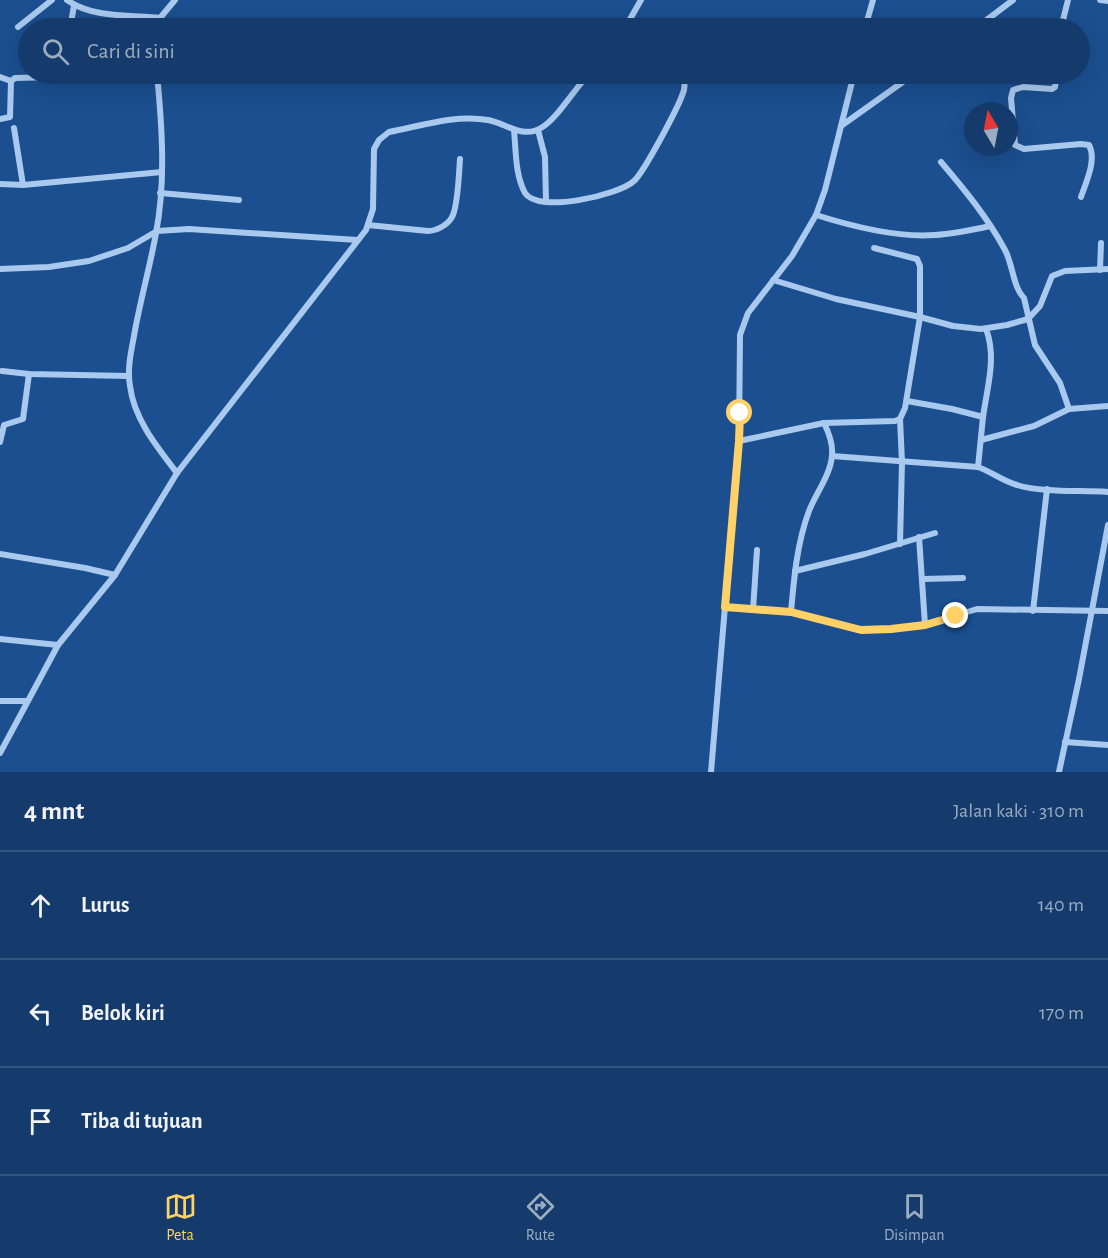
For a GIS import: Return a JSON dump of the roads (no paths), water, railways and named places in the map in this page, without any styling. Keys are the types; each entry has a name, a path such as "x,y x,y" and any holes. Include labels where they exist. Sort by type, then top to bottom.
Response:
{"street":[{"path":"29,18 52,0"},
{"path":"67,0 74,6 102,13 160,18 175,0"},
{"path":"630,18 640,0"},
{"path":"868,18 873,0"},
{"path":"989,18 1013,0"},
{"path":"1064,18 1068,0"},
{"path":"1100,0 1108,1"},
{"path":"72,18 74,6"},
{"path":"0,77 11,81"},
{"path":"11,81 18,78"},
{"path":"0,119 10,117 11,81"},
{"path":"158,84 162,172 157,231 137,319 129,376 134,402 141,420 177,473"},
{"path":"0,753 58,645 115,575 177,473 255,375 368,225 375,182 374,149 382,136 389,132 462,118 489,120 514,130 538,130 550,120 581,84"},
{"path":"514,130 519,175 526,195 531,199 563,202 609,192 633,181 645,164 683,93 684,84"},
{"path":"711,772 739,441 740,334 748,313 792,256 816,215 852,84"},
{"path":"841,126 900,84"},
{"path":"1055,84 1052,89 1023,87 1013,90 1011,98 1015,145 1024,149 1089,145 1092,150 1092,161 1081,197"},
{"path":"14,128 23,185"},
{"path":"538,130 546,168 546,201"},
{"path":"368,225 425,231 438,229 453,217 460,159"},
{"path":"941,162 967,192 1009,258 1016,286 1025,301 1035,345 1060,383 1069,409"},
{"path":"0,184 23,185 162,172"},
{"path":"160,193 239,200"},
{"path":"816,215 854,226 934,236 990,226"},
{"path":"0,268 49,267 89,261 128,248 157,231 189,229 357,240"},
{"path":"1100,270 1101,243"},
{"path":"874,248 919,261 920,317 907,401 900,419 902,462 900,544"},
{"path":"773,280 836,299 960,328 986,329 1028,319 1040,306 1052,276 1065,271 1108,270"},
{"path":"978,467 991,361 991,345 986,329"},
{"path":"2,371 29,374 129,376"},
{"path":"0,442 4,425 22,419 29,374"},
{"path":"907,401 983,417"},
{"path":"981,440 1034,426 1069,409 1108,406"},
{"path":"739,441 824,423 891,422 900,419"},
{"path":"791,612 795,571 810,509 825,480 832,456 831,439 824,423"},
{"path":"832,456 978,467 1018,486 1108,492"},
{"path":"1033,611 1047,489"},
{"path":"1059,772 1091,612 1105,568 1108,525"},
{"path":"795,571 829,564 935,533"},
{"path":"919,537 925,625"},
{"path":"753,610 757,550"},
{"path":"0,554 115,575"},
{"path":"923,579 963,578"},
{"path":"725,607 791,612 861,630 925,625 977,609 1108,611"},
{"path":"0,639 58,645"},
{"path":"0,701 27,701"},
{"path":"1065,742 1108,745"}]}
